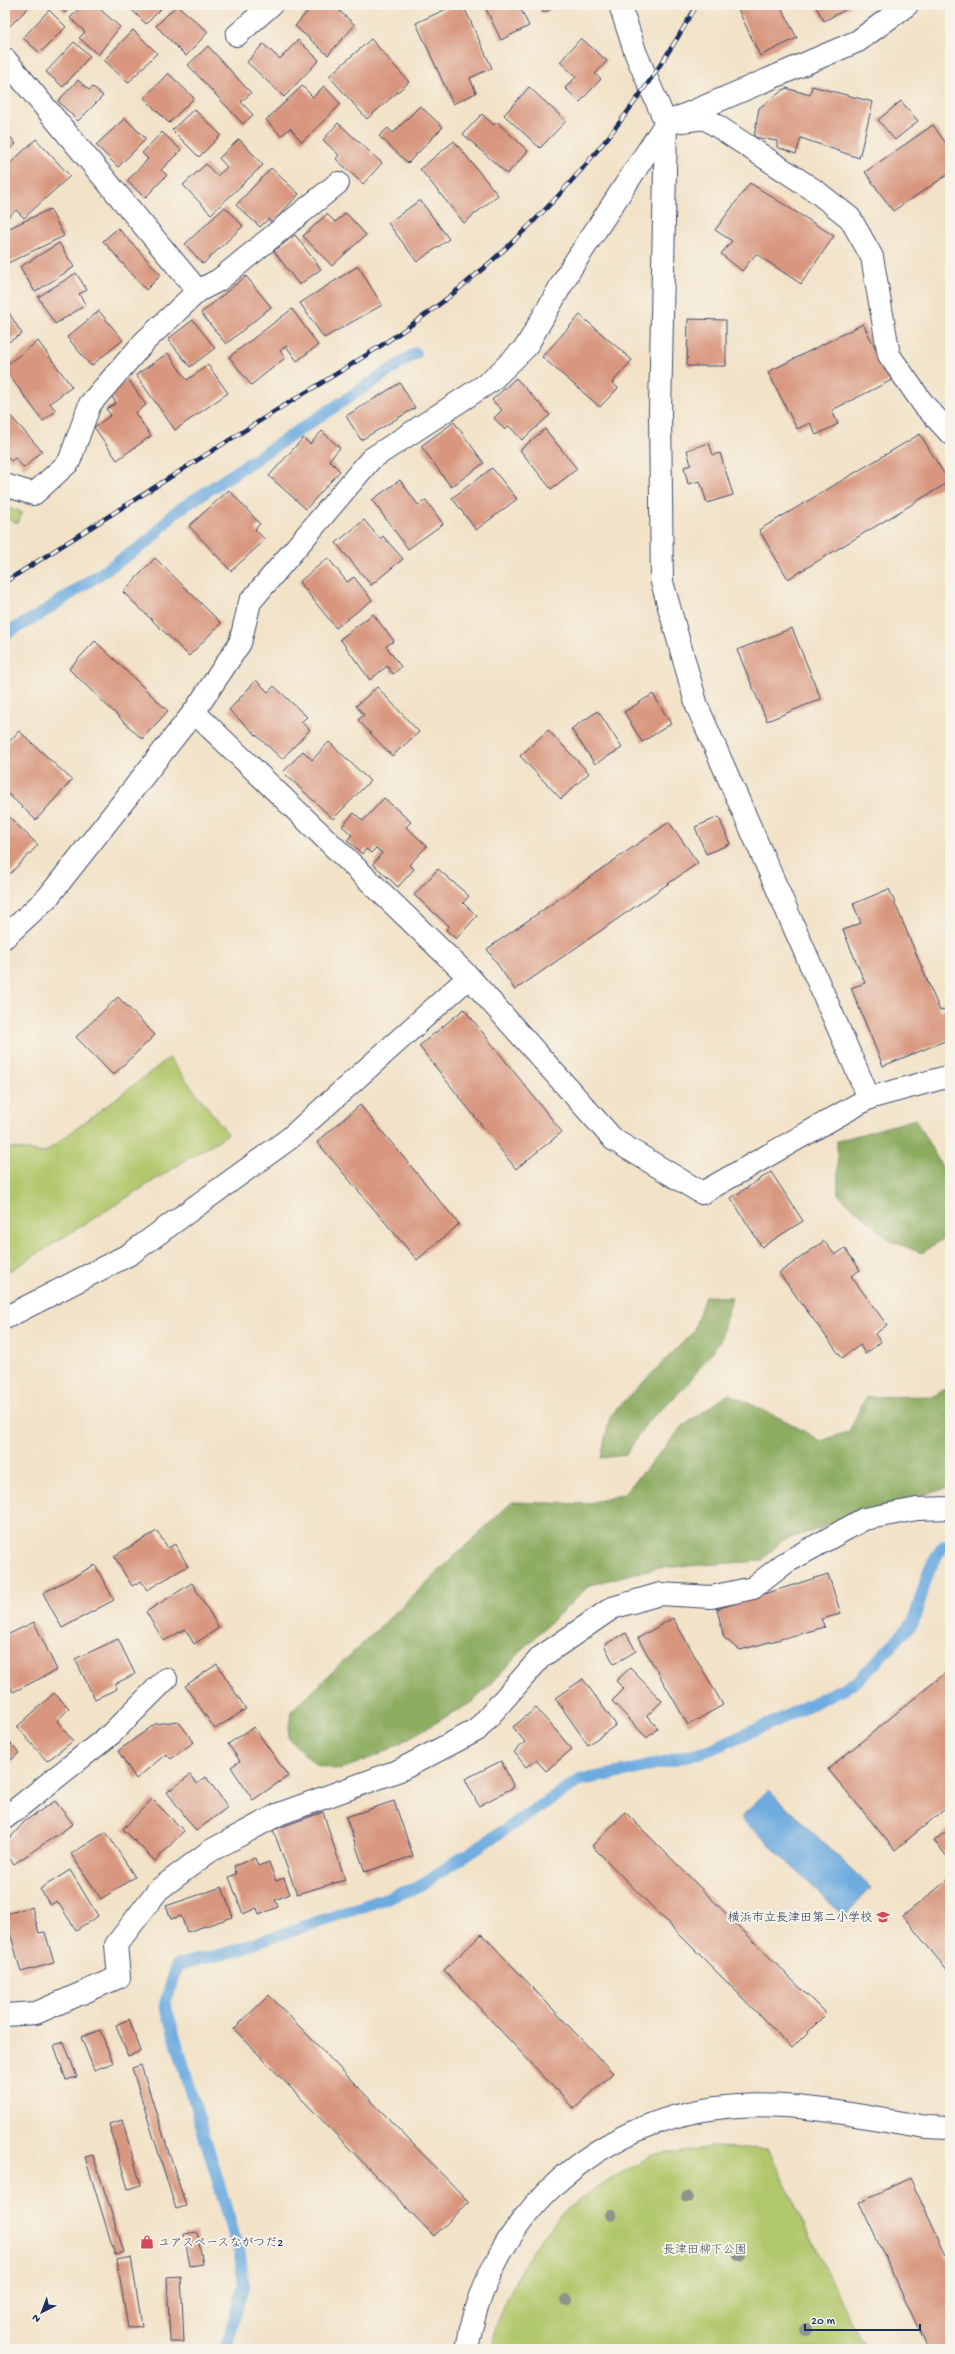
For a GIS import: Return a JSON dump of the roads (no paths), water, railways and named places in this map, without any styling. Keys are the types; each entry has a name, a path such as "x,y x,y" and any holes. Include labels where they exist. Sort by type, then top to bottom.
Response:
{"street":[{"path":"237,35 271,5"},
{"path":"620,5 636,54 666,123 660,413 662,582 697,706 868,1098"},
{"path":"5,937 48,898 194,712 240,643 250,602 371,459 491,381 526,347 571,268 666,123 858,41 907,5"},
{"path":"5,60 198,291"},
{"path":"666,123 705,118 817,192 850,218 872,257 889,355 924,405 950,433"},
{"path":"5,485 34,494 69,462 90,404 145,341 198,291 219,280 338,183"},
{"path":"194,712 469,977 614,1140 702,1193 868,1098 950,1076"},
{"path":"5,1318 130,1254 290,1138 469,977"},
{"path":"5,2015 36,2013 119,1977 116,1945 158,1890 210,1851 279,1814 400,1770 477,1730 541,1657 612,1608 660,1594 711,1596 753,1588 785,1563 864,1519 917,1508 950,1508"},
{"path":"5,1818 111,1734 166,1679"},
{"path":"467,2349 485,2286 516,2231 537,2203 582,2161 609,2143 637,2130 672,2117 706,2110 775,2105 926,2127 950,2128"}],"water":[{"path":"768,1790 871,1888 844,1916 741,1818"}],"waterway":[{"path":"5,634 39,615 149,541 174,513 416,353"},
{"path":"225,2349 244,2286 240,2255 165,2004 177,1965 227,1953 416,1888 580,1780 629,1771 709,1750 776,1721 858,1681 913,1623 929,1570 943,1546"}],"railway":[{"path":"5,582 370,352 416,322 460,288 529,226 592,157 621,121 648,83 697,5"}],"place":[{"name":"横浜市立長津田第二小学校","path":"883,1917"},
{"name":"ユアスペースながつだ2","path":"147,2242"}],"park label":[{"name":"長津田柳下公園","path":"705,2249"}]}
